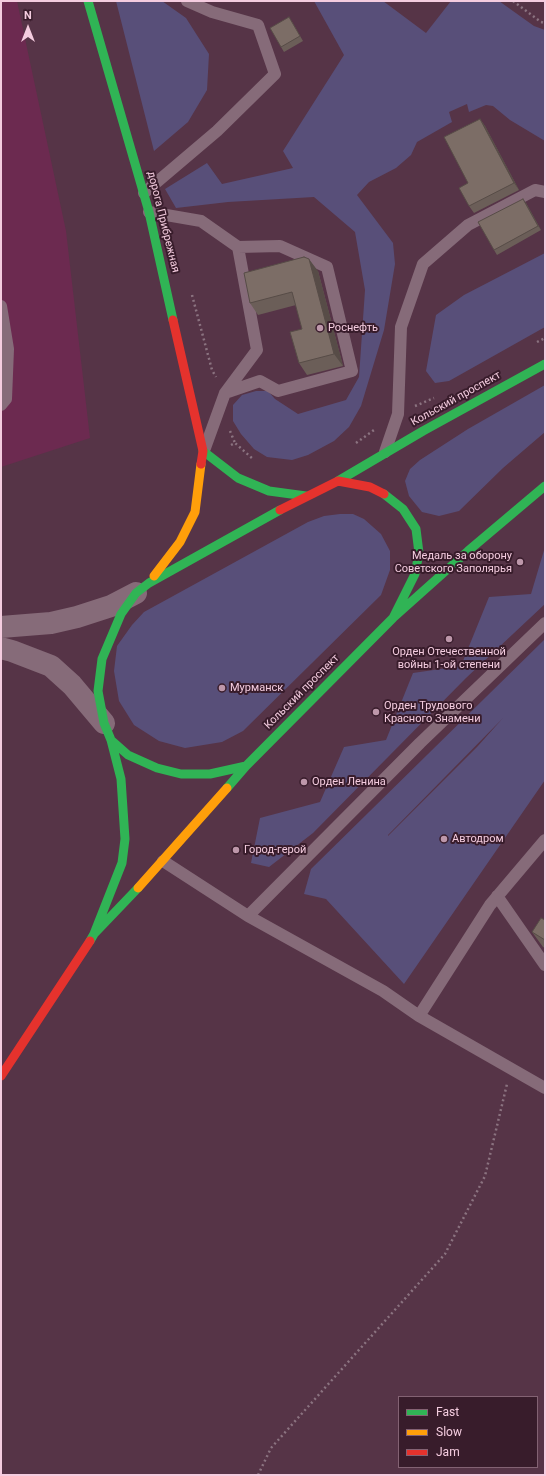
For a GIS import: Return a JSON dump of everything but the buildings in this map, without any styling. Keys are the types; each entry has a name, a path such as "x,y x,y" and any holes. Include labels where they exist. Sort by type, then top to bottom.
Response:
{"main road":[{"name":"дорога Прибрежная","path":"88,1 149,212 204,451"},
{"name":"Кольский проспект","path":"142,588 306,496 338,481 385,453 545,364"},
{"path":"204,451 238,478 268,491 306,496"},
{"path":"1,1076 94,934 122,863 125,839 121,779 107,731 98,691 102,659 121,614 180,542 195,512 204,451"},
{"path":"338,481 370,487 383,493 403,509 416,528 419,553 414,574 393,618"},
{"name":"Кольский проспект","path":"94,934 163,861 246,766 393,618 468,550 545,486"},
{"path":"107,731 128,755 157,768 181,774 210,774 246,766"}],"street":[{"path":"1,626 52,623 77,617 110,606 142,588"},
{"path":"1,648 51,666 72,685 107,731"}],"lane":[{"path":"144,193 217,131 275,74 258,25 212,12 187,1"},
{"path":"385,453 398,414 401,327 424,264 468,225 535,190 545,192"},
{"path":"149,212 201,221 238,246 280,246 327,267 352,371 278,391 260,381 225,393"},
{"path":"204,451 225,393 257,350 238,246"},
{"path":"1,306 8,349 6,399 1,405"},
{"path":"248,916 415,749 545,623"},
{"path":"419,1016 497,896 545,840"},
{"path":"163,861 248,916 383,992 419,1016 545,1088"},
{"path":"497,896 545,965"}],"path":[{"path":"513,1 541,22 545,23"},
{"path":"258,1475 271,1448 445,1254 485,1176 511,1068"}],"shaded area":[{"path":"1,1 17,1 66,231 90,438 1,467"},
{"path":"116,1 162,1 186,18 209,54 207,90 188,122 154,151"},
{"path":"314,1 383,1 426,33 451,1 499,1 534,26 545,30 545,141 510,120 493,106 486,105 469,112 467,104 449,112 452,122 417,142 411,155 396,168 369,182 357,195 393,243 395,264 384,330 361,406 349,427 334,441 308,455 292,460 267,457 254,449 241,434 233,421 233,405 242,395 256,391 268,391 275,399 298,414 346,400 359,377 365,290 355,232 314,197 228,202 176,208 165,189 207,163 222,184 293,168 283,151 344,55"},
{"path":"545,253 545,327 449,381 435,383 426,371 436,315 464,295"},
{"path":"545,385 545,432 503,468 459,511 439,516 422,512 409,496 405,481 410,469 420,460 468,429"},
{"path":"353,514 364,519 381,534 390,551 390,570 381,595 243,731 222,742 185,748 159,741 134,725 119,701 114,671 117,646 132,625 144,612 308,522 324,516"},
{"path":"545,547 545,604 466,678 313,833 269,867 251,863 260,818 320,802 344,747 386,740 413,673 461,666 489,597 531,594"},
{"name":"Автодром","path":"545,639 545,780 404,984 326,899 304,894 311,869","holes":["503,718 477,747 388,836"]}],"traffic: fast":[{"path":"88,1 149,212 173,320"},
{"path":"338,481 423,431 545,364"},
{"path":"203,451 238,478 269,491 306,496"},
{"path":"393,618 468,551 545,486"},
{"path":"227,788 246,766 393,618 415,574 419,553 416,529 403,509 384,494"},
{"path":"90,941 122,863 125,839 121,779 111,740 104,723 98,691 102,659 121,614 136,593 149,583 280,510"},
{"path":"111,740 128,755 157,768 181,774 210,774 246,766"},
{"path":"94,934 138,888"}],"traffic: slow":[{"path":"154,576 180,542 195,512 201,464"},
{"path":"138,888 227,788"}],"traffic: jam":[{"path":"173,320 203,451 201,464"},
{"path":"280,510 338,481 370,487 384,494"},
{"path":"1,1076 90,941"}],"place":[{"name":"Роснефть","path":"320,328"},
{"name":"Медаль за оборону Советского Заполярья","path":"520,562"},
{"name":"Орден Отечественной войны 1-ой степени","path":"449,639"},
{"name":"Мурманск","path":"222,688"},
{"name":"Орден Трудового Красного Знамени","path":"376,712"},
{"name":"Орден Ленина","path":"304,782"},
{"name":"Автодром","path":"444,839"},
{"name":"Город-герой","path":"236,850"}]}
